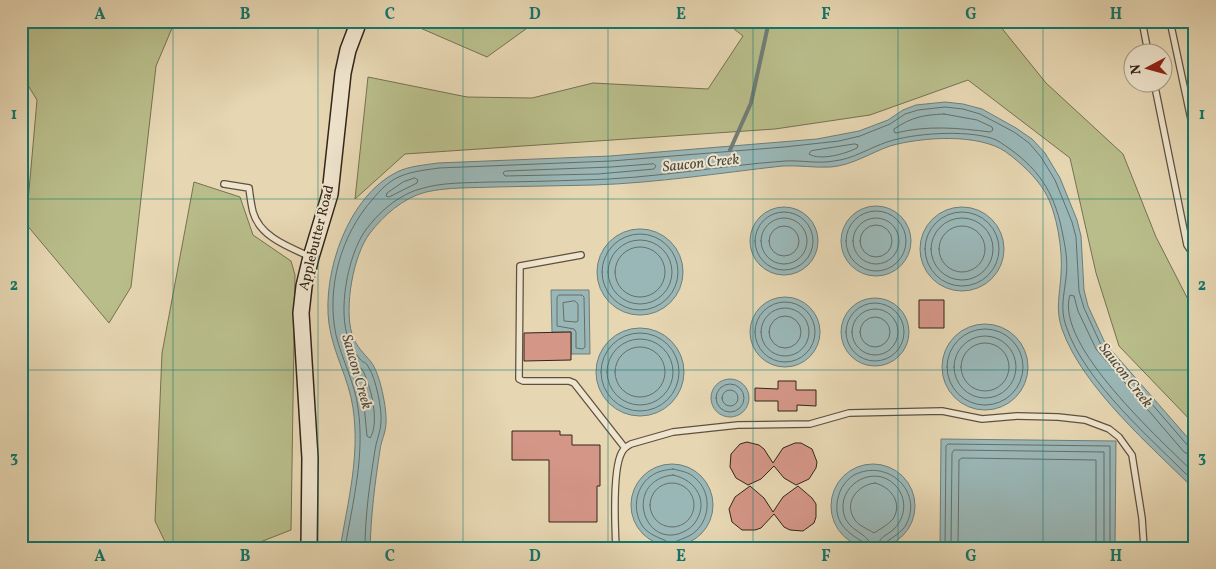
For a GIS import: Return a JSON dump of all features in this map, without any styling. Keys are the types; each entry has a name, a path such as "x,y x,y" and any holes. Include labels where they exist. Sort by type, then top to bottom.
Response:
{"street":[{"name":"Applebutter Road","path":"309,546 310,458 301,313 304,286 330,194 343,74 348,50 359,21"}],"lane":[{"path":"1142,21 1146,42"},
{"path":"1170,21 1195,138"},
{"path":"1156,92 1187,245 1195,257"},
{"path":"224,184 249,188 253,213 260,226 270,237 311,258"},
{"path":"581,255 520,266 519,379 523,381 569,381 574,383 625,448"},
{"path":"616,548 616,485 620,454 630,444 673,432 738,426 810,424 849,413 942,411 982,419 1017,416 1058,417 1085,420 1109,429 1119,437 1132,455 1142,518 1144,548"}],"green space":[{"path":"21,21 175,21 156,66 131,287 109,323 26,224 37,100 21,74"},
{"path":"413,21 537,21 487,57 411,24"},
{"path":"724,21 996,21 1046,83 1123,154 1156,237 1195,313 1195,425 1119,346 1096,273 1070,158 968,80 870,115 775,129 405,154 355,199 368,77 467,97 532,98 593,83 708,89 743,36"},
{"path":"194,182 240,197 253,235 291,261 295,275 291,530 245,548 168,548 155,521 162,353"}],"water":[{"name":"Saucon Creek","path":"945,102 982,109 1032,139 1045,153 1060,178 1077,220 1081,236 1084,290 1088,306 1105,343 1195,446 1195,490 1120,415 1085,373 1072,351 1062,329 1059,315 1058,302 1061,265 1058,232 1053,210 1041,186 1017,161 995,146 966,139 917,140 890,146 854,161 831,167 782,166 617,184 451,188 426,192 402,203 381,220 370,233 359,254 352,282 349,310 352,334 377,374 384,400 386,423 375,486 370,548 340,548 352,478 355,426 351,397 329,324 330,282 342,238 352,217 380,183 402,170 438,163 610,156 817,139 859,131 888,120 903,110 916,105"},
{"path":"876,206 889,209 901,216 908,228 911,241 908,254 901,266 889,273 876,276 863,273 851,266 844,254 841,241 844,228 851,216 863,209"},
{"path":"777,207 791,207 803,212 813,222 818,234 818,248 813,260 803,270 791,275 777,275 765,270 755,260 750,248 750,234 755,222 765,212"},
{"path":"962,207 978,210 992,219 1001,233 1004,249 1001,265 992,279 978,288 962,291 946,288 932,279 923,265 920,249 923,233 932,219 946,210"},
{"path":"632,229 648,229 657,232 671,241 680,255 683,272 680,289 671,303 657,312 648,315 632,315 616,308 604,296 597,280 597,264 604,248 616,236"},
{"path":"551,290 589,290 590,354 571,354 571,332 552,332"},
{"path":"785,297 798,300 810,307 817,319 820,332 817,345 810,357 798,364 785,367 772,364 760,357 753,345 750,332 753,319 760,307 772,300"},
{"path":"875,298 888,301 899,308 906,319 909,332 906,345 899,356 888,363 875,366 862,363 851,356 844,345 841,332 844,319 851,308 862,301"},
{"path":"985,324 1001,328 1015,337 1024,351 1028,367 1024,383 1015,397 1001,406 985,410 969,406 955,397 946,383 942,367 946,351 955,337 969,328"},
{"path":"640,328 657,331 671,341 681,355 684,372 681,389 671,403 657,413 640,416 623,413 609,403 599,389 596,372 599,355 609,341 623,331"},
{"path":"730,379 744,384 749,398 744,412 730,417 716,412 711,398 716,384"},
{"path":"941,439 1116,441 1115,548 940,548"},
{"path":"672,464 688,467 701,476 710,489 713,505 710,521 701,534 688,543 672,546 656,543 643,534 634,521 631,505 634,489 643,476 656,467"},
{"path":"873,464 889,467 908,483 912,490 915,506 912,522 896,541 889,545 873,548 857,545 838,529 834,522 831,506 834,490 850,471 857,467"}],"building":[{"path":"919,300 944,300 944,328 919,328"},
{"path":"571,332 571,360 524,361 524,333"},
{"path":"778,381 796,381 796,390 816,390 816,406 797,405 797,411 778,411 778,401 755,401 755,388 778,389"},
{"path":"512,431 560,431 560,435 572,435 572,445 600,445 600,486 597,486 597,522 549,522 549,460 512,460"},
{"path":"747,442 759,445 764,449 773,463 783,448 795,443 801,443 812,449 817,462 816,468 809,479 796,485 784,478 774,466 761,479 748,485 736,478 730,467 731,454 740,444"},
{"path":"750,486 764,498 773,512 783,497 798,486 816,504 814,523 803,531 790,530 784,527 774,514 761,528 742,530 732,522 729,509 735,497"}],"waterway":[{"name":"Saucon Creek","path":"730,150 751,103 769,21"}]}
